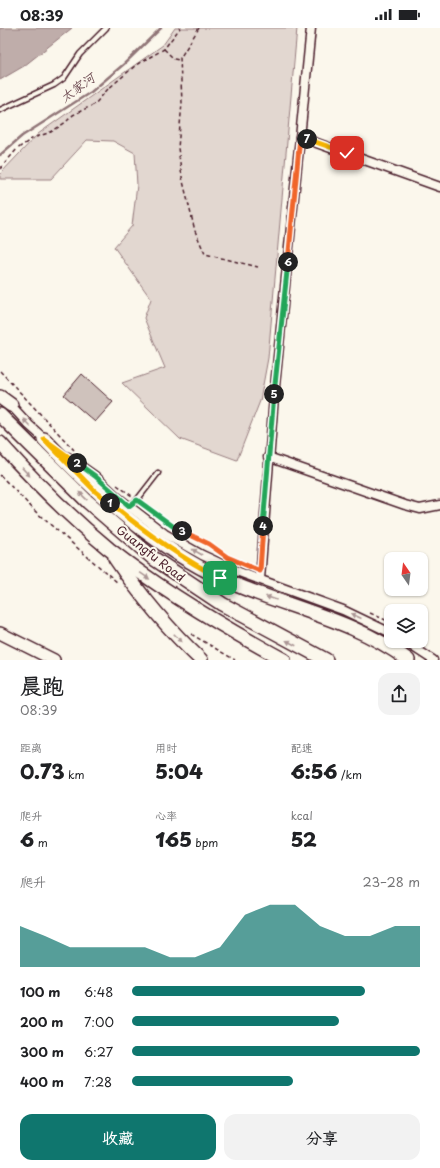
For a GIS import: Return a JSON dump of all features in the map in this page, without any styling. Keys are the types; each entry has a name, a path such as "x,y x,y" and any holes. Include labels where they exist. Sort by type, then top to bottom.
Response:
{"main road":[{"path":"0,397 11,406"},
{"name":"Guangfu Road","path":"0,415 88,502 153,558 222,604 316,656 326,660"},
{"path":"44,439 95,491 160,542 183,557 220,578 346,624 382,642 408,660"},
{"name":"Guangfu Road","path":"0,443 30,476 75,519 109,548 181,601 213,621 284,660"},
{"path":"109,548 130,581 164,623 201,660"},
{"path":"0,633 54,660"}],"street":[{"path":"260,579 268,457 311,28"},
{"path":"300,137 440,186"},
{"path":"0,393 44,439 95,476 129,506 165,534 218,562 343,610 384,630"},
{"path":"268,457 405,505 420,509 440,505"},
{"path":"415,648 433,660"}],"lane":[{"path":"0,110 54,85 64,78 80,54 106,28"},
{"path":"129,506 137,500 158,473"}],"path":[{"path":"0,169 17,149 33,138 51,132 66,122 73,115 95,104 108,89 136,65 164,49 180,28"},
{"path":"199,28 189,42 180,60 182,103 178,148 179,166 195,231 205,254 247,263 258,267"},
{"path":"164,49 174,59 180,60"},
{"path":"0,371 78,454"},
{"path":"0,475 54,528 122,586"},
{"path":"112,481 174,527 209,544 227,557"},
{"path":"366,611 384,620"},
{"path":"188,633 234,660"}],"shaded area":[{"path":"0,28 72,28 24,66 0,80"},
{"path":"175,28 297,28 268,358 260,401 237,460 180,439 122,383 165,368 144,318 151,299 114,247 132,226 137,185 135,153 113,141 87,140 51,179 0,179 0,174 38,134 163,45"}],"building":[{"path":"82,374 113,402 95,422 64,395"}],"waterway":[{"name":"太家河","path":"0,155 22,136 91,92 124,64 161,28"}],"route":[{"path":"220,578 183,557 151,536 95,491 44,439 95,476 129,506 137,500 174,527 209,544 227,557 260,571 268,457 300,137 347,153"}]}
